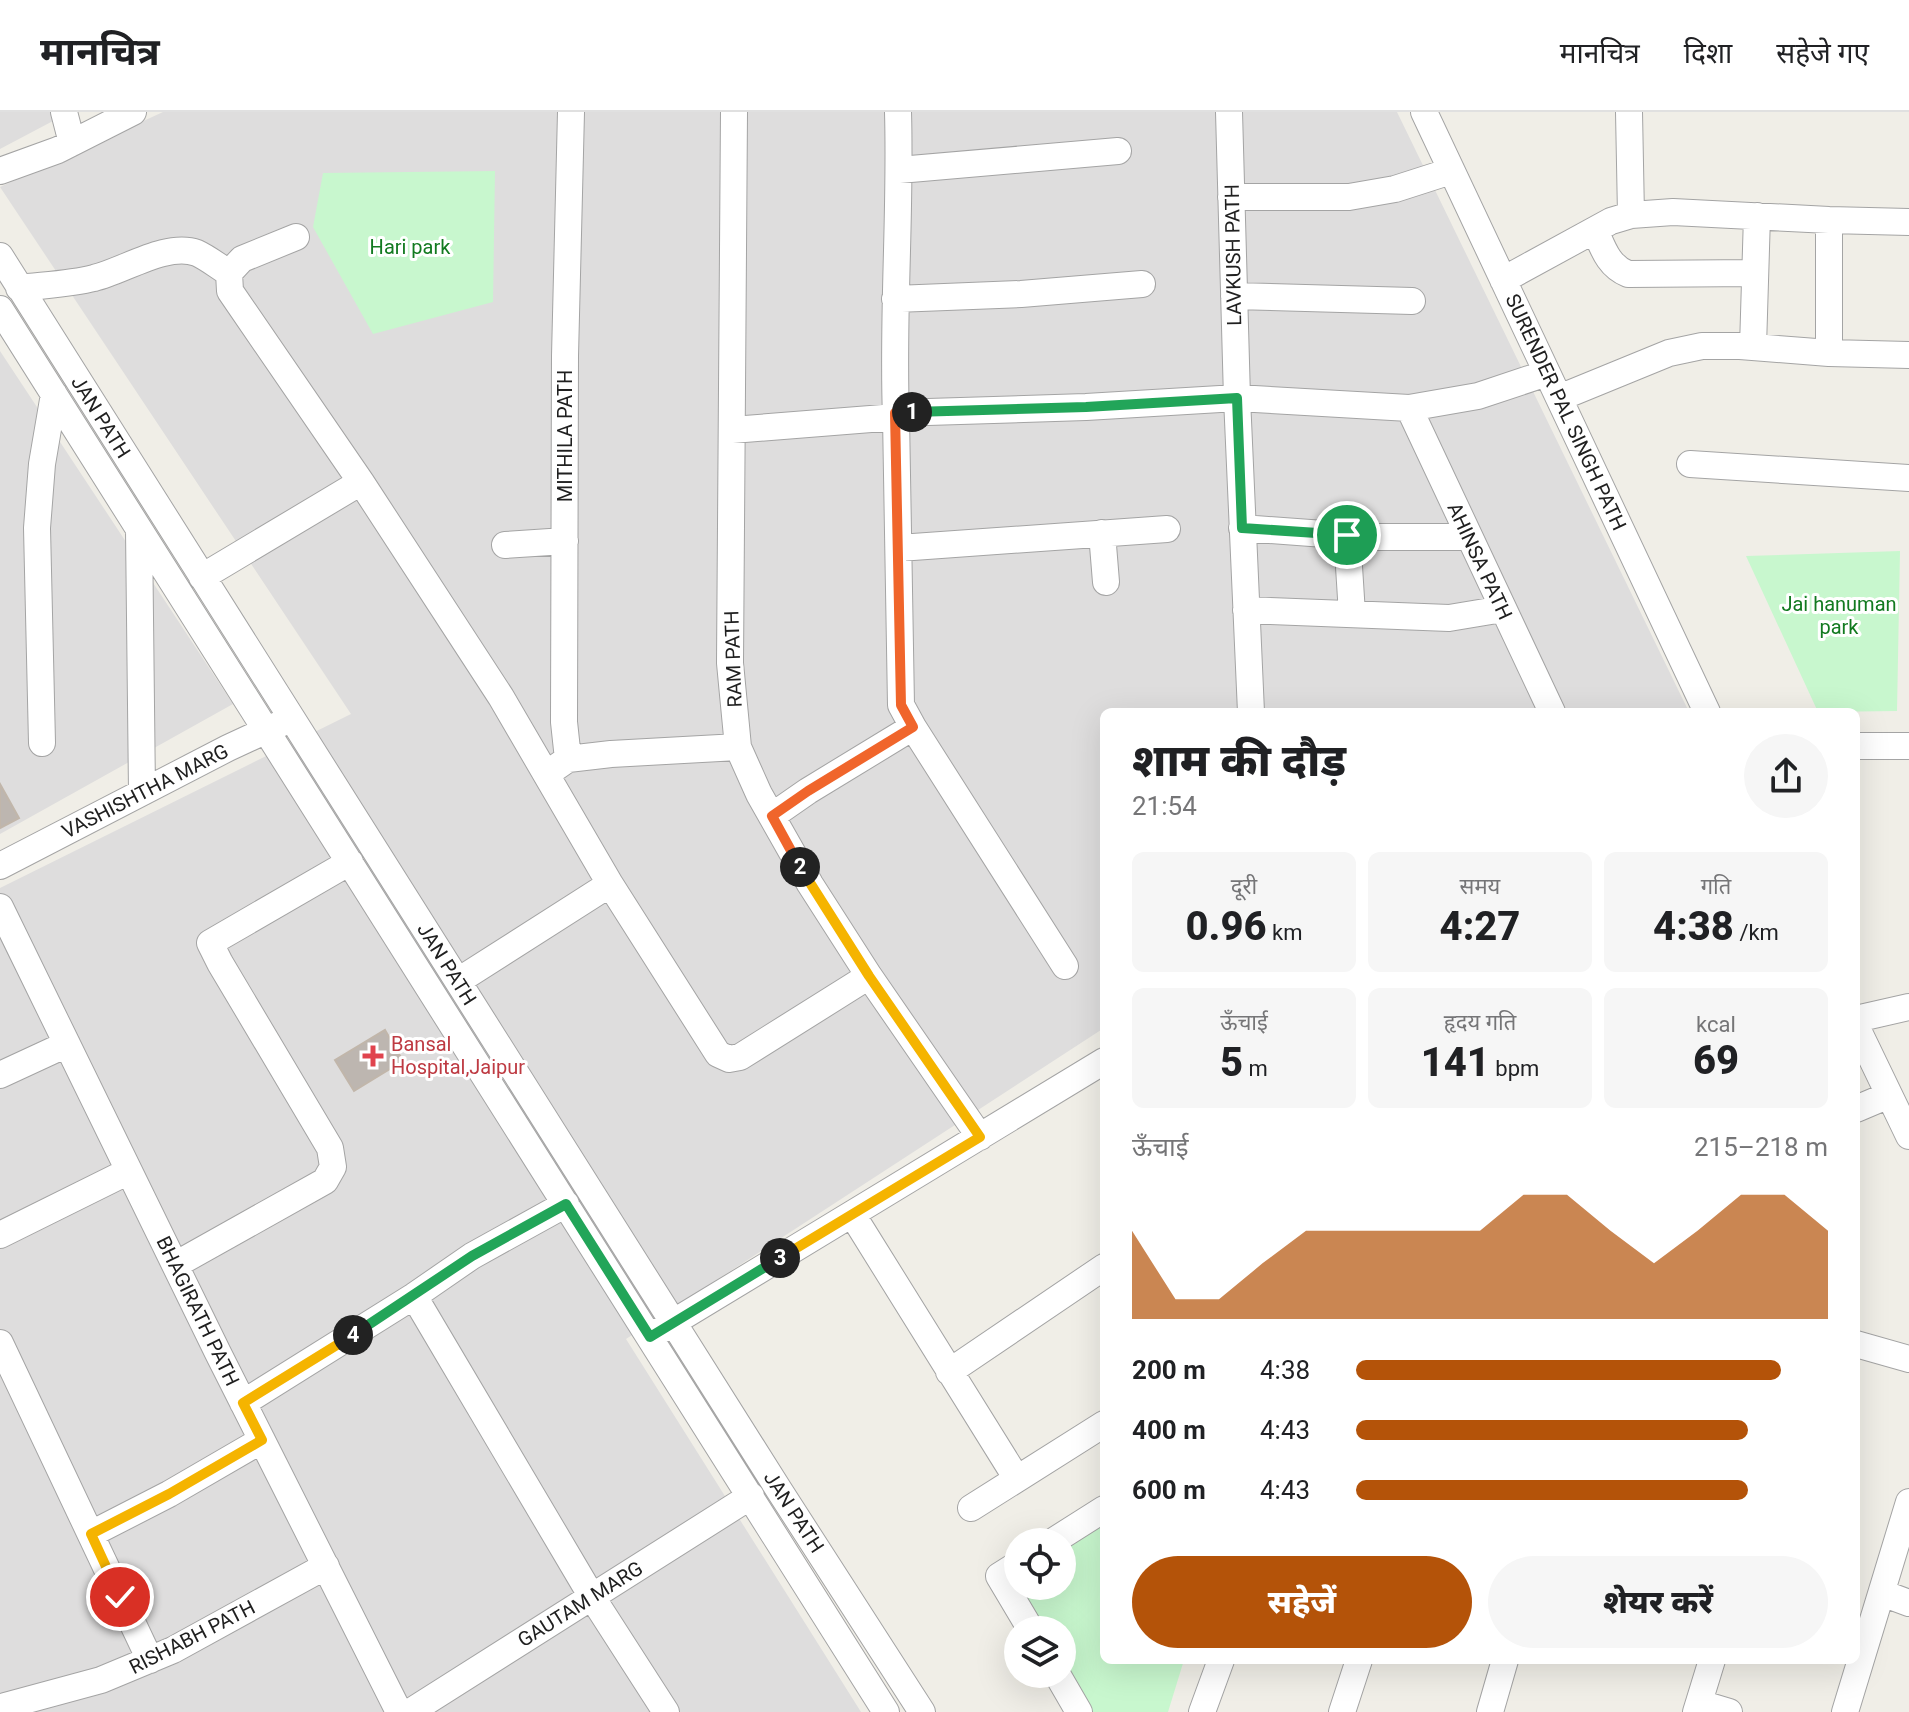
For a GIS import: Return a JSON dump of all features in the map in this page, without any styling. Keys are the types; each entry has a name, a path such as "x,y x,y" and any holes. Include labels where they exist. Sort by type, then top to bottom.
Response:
{"street":[{"path":"64,112 72,143"},
{"path":"0,171 72,143 133,112"},
{"name":"MITHILA PATH","path":"568,759 564,722 565,356 571,112"},
{"name":"RAM PATH","path":"734,112 730,663 738,747 759,794 810,884 980,1137"},
{"path":"898,112 895,299 901,705 1065,966"},
{"name":"LAVKUSH PATH","path":"1229,112 1237,398 1251,708"},
{"name":"SURENDER PAL SINGH PATH","path":"1424,112 1705,708"},
{"path":"1629,112 1631,215"},
{"path":"899,170 1118,151"},
{"path":"1231,197 1349,197 1395,189 1451,171"},
{"path":"1503,280 1611,221 1631,215 1673,212 1909,222"},
{"path":"1753,347 1757,216"},
{"path":"1829,220 1829,353"},
{"path":"1595,230 1608,260 1618,270 1628,274 1755,273"},
{"path":"296,237 242,259 229,273 230,291 361,482 501,697 610,884 718,1054 729,1059 740,1057 869,976"},
{"path":"19,288 92,279 173,251 195,252 229,273"},
{"name":"JAN PATH","path":"0,256 922,1712"},
{"path":"895,299 1021,294 1142,284"},
{"path":"1234,296 1412,301"},
{"name":"JAN PATH","path":"0,311 886,1712"},
{"path":"1559,398 1669,353 1702,346 1909,355"},
{"path":"732,430 896,415 1237,398 1409,408 1478,396 1547,373"},
{"path":"42,743 37,528 42,464 54,394"},
{"name":"AHINSA PATH","path":"1409,408 1550,708"},
{"path":"1690,464 1909,478"},
{"path":"202,577 361,482"},
{"path":"1242,528 1365,537 1469,537"},
{"path":"899,548 1167,529"},
{"path":"139,530 142,792"},
{"path":"1102,533 1106,582"},
{"path":"1347,535 1352,614"},
{"path":"505,545 565,541"},
{"path":"1246,610 1449,618 1503,609"},
{"name":"VASHISHTHA MARG","path":"0,866 292,718"},
{"path":"772,816 913,727"},
{"path":"1860,746 1909,746"},
{"path":"546,774 568,759 738,747"},
{"path":"175,1265 325,1181 333,1167 330,1148 220,963 204,946 350,862"},
{"path":"458,981 610,884"},
{"name":"BHAGIRATH PATH","path":"0,907 243,1403 399,1712"},
{"path":"1860,1018 1909,1007"},
{"path":"1860,1034 1909,1135"},
{"path":"0,1075 67,1044"},
{"path":"650,1337 1100,1063"},
{"path":"1860,1107 1889,1095"},
{"path":"0,1235 129,1171"},
{"path":"243,1403 472,1256 566,1204"},
{"path":"852,1214 1017,1479"},
{"path":"949,1372 1100,1270"},
{"path":"414,1296 592,1597 666,1712"},
{"path":"0,1343 150,1660"},
{"path":"1860,1345 1909,1359"},
{"path":"971,1508 1100,1427"},
{"path":"91,1534 169,1494 262,1440"},
{"name":"GAUTAM MARG","path":"410,1712 751,1496"},
{"path":"1860,1664 1909,1502"},
{"path":"1074,1528 1100,1512"},
{"name":"RISHABH PATH","path":"4,1704 101,1680 150,1660 326,1566"},
{"path":"1882,1593 1909,1603"},
{"path":"1202,1712 1220,1664"},
{"path":"1342,1712 1358,1664"},
{"path":"1490,1712 1504,1664"},
{"path":"1711,1664 1698,1707 1729,1712"},
{"path":"1845,1712 1860,1664"},
{"path":"1065,1688 1079,1712"}],"shaded area":[{"path":"0,112 70,112 0,149"},
{"path":"163,112 1397,112 1687,708 1100,708 1100,1031 626,1339 861,1712 0,1712 0,888 351,714 0,187"},
{"path":"0,351 233,704 0,834"}],"green space":[{"name":"Hari park","path":"495,171 493,302 373,334 313,227 323,173"},
{"name":"Jai hanuman park","path":"1900,551 1897,711 1816,708 1746,556"},
{"path":"1100,1519 1100,1664 1183,1664 1168,1712 1091,1712 1076,1686 1076,1616 1035,1616 1025,1600 1076,1600 1076,1535"}],"building":[{"path":"0,784 19,818 0,828"},
{"path":"385,1030 403,1061 354,1091 335,1060"}],"place":[{"name":"Bansal Hospital,Jaipur","path":"373,1056"}],"route":[{"path":"120,1597 91,1534 169,1494 262,1440 243,1403 472,1256 566,1204 650,1337 980,1137 869,976 810,884 772,816 913,727 901,705 895,413 1237,398 1242,528 1347,535"}]}
